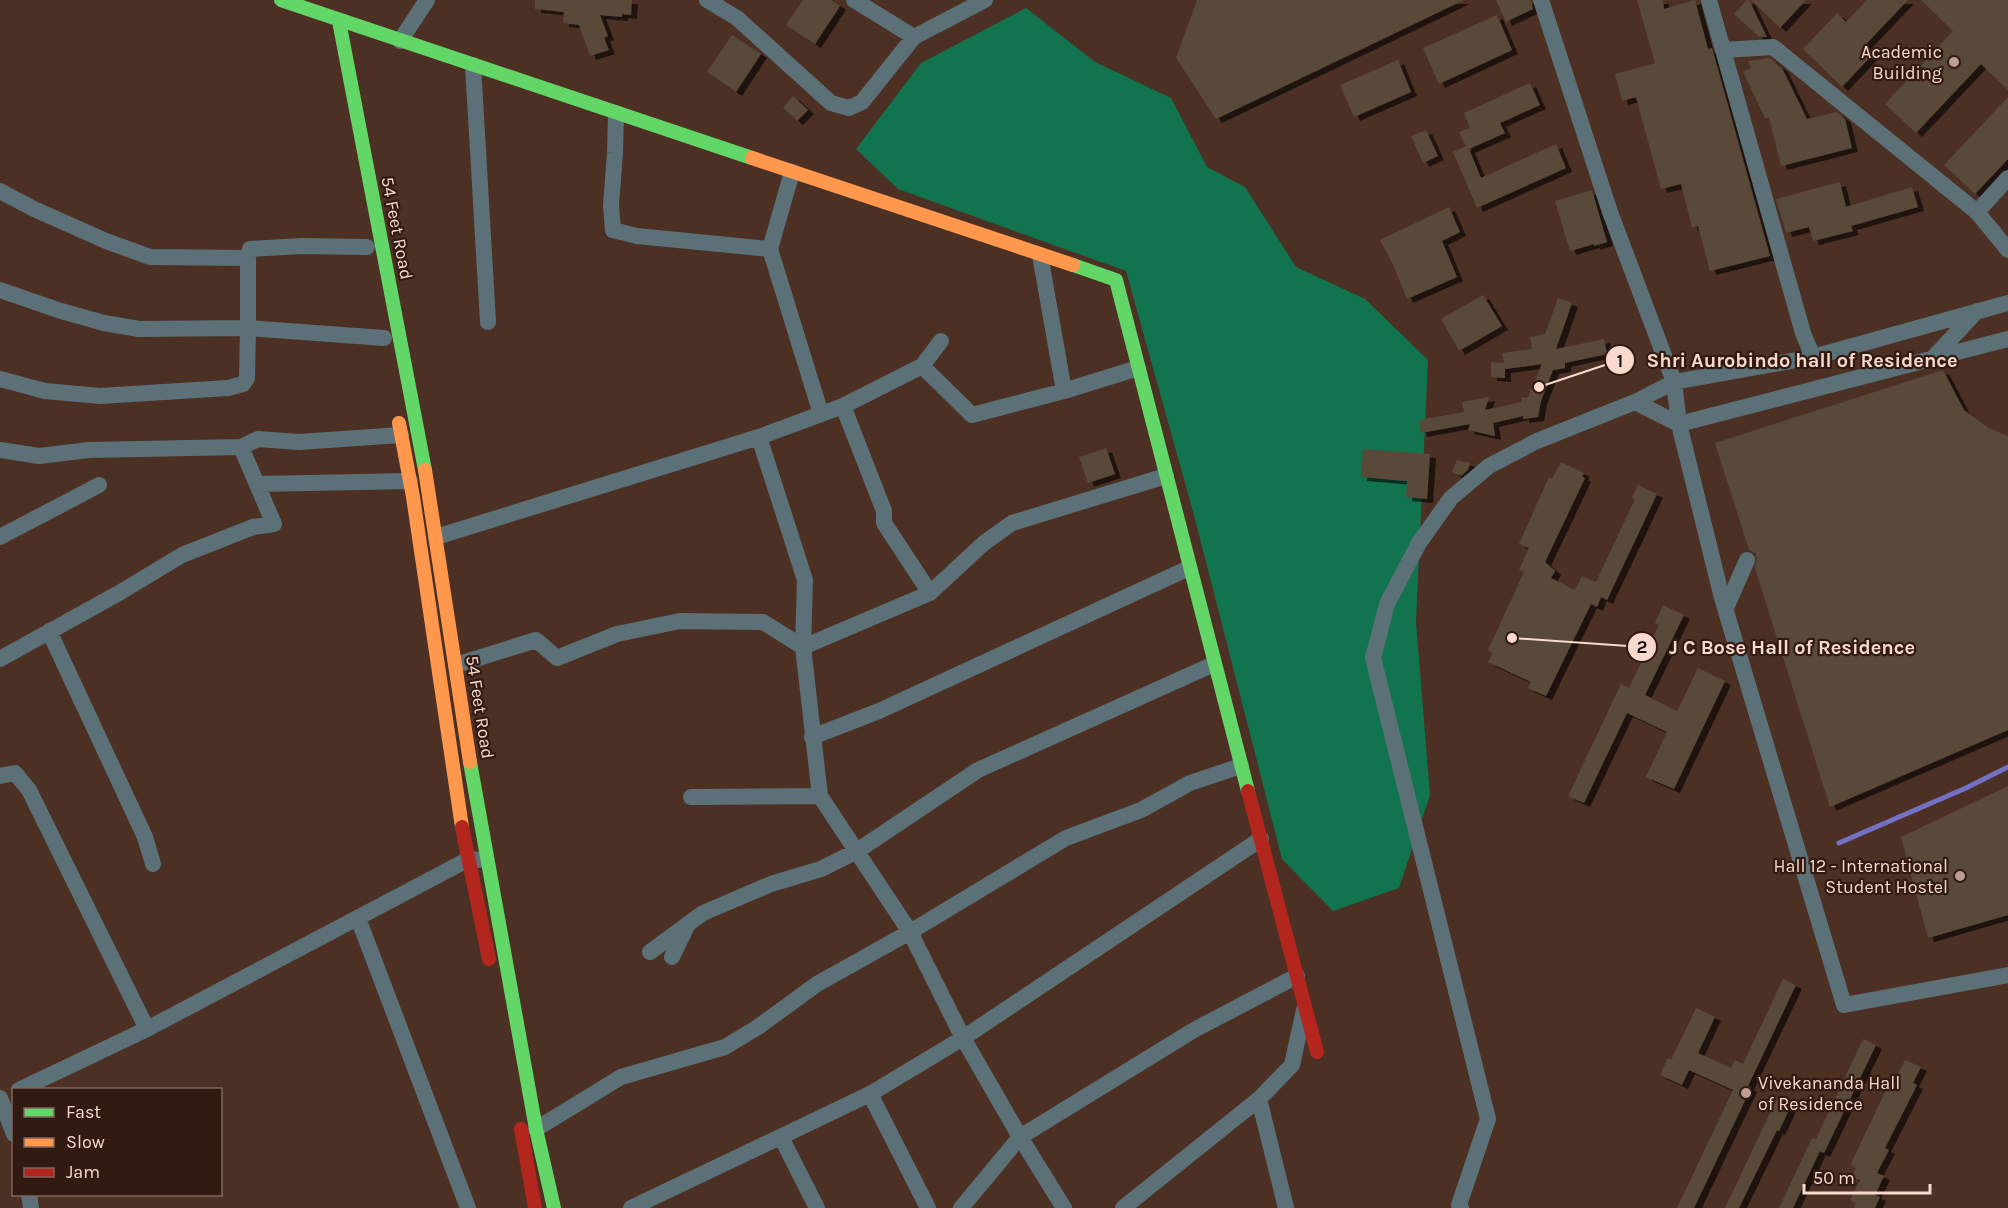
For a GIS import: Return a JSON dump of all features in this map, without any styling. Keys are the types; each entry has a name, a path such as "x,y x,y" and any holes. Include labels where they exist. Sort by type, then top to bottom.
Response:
{"street":[{"path":"281,0 1116,280 1189,568 1317,1052"},
{"path":"400,41 427,0"},
{"path":"707,0 737,18 831,104 849,108 862,102 914,37 985,0"},
{"path":"854,0 914,37"},
{"path":"1540,0 1610,212 1674,382 1679,424 1725,608 1844,1005 2008,975"},
{"path":"1709,0 1803,333 1812,357"},
{"path":"339,21 365,160"},
{"path":"1723,50 1773,47 1977,212 2008,250"},
{"path":"473,65 488,322"},
{"path":"616,113 611,205 614,230 637,236 770,249"},
{"name":"54 Feet Road","path":"365,160 368,252"},
{"name":"54 Feet Road","path":"365,160 436,537 487,860 536,1129 554,1208"},
{"path":"792,172 770,249 821,414"},
{"path":"1977,212 2008,178"},
{"path":"0,191 106,241 150,257 248,258"},
{"path":"0,379 45,391 100,396 228,388 243,384 247,378 250,249 258,247 368,252"},
{"path":"1040,255 1064,391"},
{"path":"0,290 61,311 104,323 139,329 248,328 383,337"},
{"path":"1461,1208 1459,1205 1488,1119 1373,658 1387,604 1419,543 1451,498 1489,466 1537,441 1635,402 1674,382 1812,357 2008,303"},
{"path":"1931,360 1977,311"},
{"path":"1635,402 1679,424 2008,339"},
{"path":"436,537 759,437 843,406 922,366 941,340"},
{"path":"922,366 972,415 1064,391 1138,368"},
{"path":"843,406 884,511 885,523 930,593"},
{"name":"54 Feet Road","path":"397,413 410,481 458,807 491,970"},
{"path":"0,450 39,456 89,450 241,447 258,439 299,442 401,435"},
{"path":"759,437 805,580 803,647 820,796 910,932 963,1038 1064,1208"},
{"path":"0,659 182,555 253,527 274,524 241,447"},
{"path":"803,647 930,593 984,543 1012,523 1166,476"},
{"path":"256,484 410,481"},
{"path":"0,537 99,485"},
{"path":"1725,608 1747,560"},
{"path":"812,737 879,711 1189,568"},
{"path":"456,665 536,640 557,658 617,634 680,621 763,622 803,647"},
{"path":"49,632 145,837 153,864"},
{"path":"650,952 703,914 761,888 821,869 857,851 978,770 1214,664"},
{"path":"536,1129 621,1077 725,1047 758,1027 817,984 910,932 1066,838 1141,810 1190,783 1241,766"},
{"path":"0,776 15,773 29,790 147,1029"},
{"path":"691,797 820,796"},
{"path":"631,1208 870,1094 963,1038 1261,839"},
{"path":"21,1088 147,1029 469,859 487,860"},
{"path":"358,918 468,1208"},
{"path":"672,957 687,925"},
{"path":"961,1208 1020,1137 1194,1030 1297,976"},
{"path":"1123,1208 1259,1099 1292,1065 1305,1006"},
{"path":"870,1094 928,1208"},
{"path":"0,1098 12,1129"},
{"path":"1259,1099 1286,1208"},
{"path":"518,1117 535,1208"},
{"path":"781,1137 816,1208"}],"green space":[{"path":"1026,8 1095,62 1171,98 1207,167 1245,187 1296,267 1365,299 1428,360 1416,622 1430,795 1399,888 1333,911 1282,859 1195,519 1126,271 898,189 856,149 921,63"}],"building":[{"path":"535,0 632,0 631,15 622,14 622,17 600,15 608,36 604,38 609,50 590,56 579,25 563,23 564,12 535,9"},
{"path":"803,0 831,0 840,6 815,44 786,25"},
{"path":"1197,0 1464,0 1216,119 1176,58"},
{"path":"1496,0 1531,0 1533,9 1506,22"},
{"path":"1637,0 1663,0 1664,9 1695,0 1708,49 1712,48 1770,256 1710,271 1698,226 1692,227 1681,184 1661,189 1636,97 1622,101 1615,74 1655,63"},
{"path":"1747,0 1767,37 1759,37 1734,14"},
{"path":"1751,0 1806,0 1780,28"},
{"name":"Academic Building","path":"1867,0 1908,0 1865,45 1874,53 1842,87 1803,49 1837,13 1846,22"},
{"name":"Academic Building","path":"1921,0 2008,0 2008,90 1981,64 1916,133 1885,104 1953,31"},
{"path":"1497,15 1512,50 1439,84 1423,48"},
{"path":"732,35 761,54 736,92 707,72"},
{"path":"1770,58 1782,68 1807,119 1837,112 1845,119 1852,148 1781,166 1769,118 1765,118 1743,72 1751,68 1748,61"},
{"path":"1398,60 1411,92 1354,117 1340,85"},
{"path":"1530,83 1540,105 1500,123 1505,133 1469,149 1481,178 1556,144 1566,168 1477,208 1453,152 1466,146 1459,132 1470,128 1464,113"},
{"path":"793,96 808,110 797,121 783,108"},
{"path":"2008,97 2008,159 1975,194 1944,165"},
{"path":"1426,130 1438,156 1423,163 1411,136"},
{"path":"1840,182 1846,207 1912,187 1918,207 1851,226 1853,231 1813,241 1809,227 1786,233 1776,199"},
{"path":"1592,190 1607,242 1570,251 1555,201"},
{"path":"1449,207 1460,232 1442,241 1457,277 1407,299 1380,240"},
{"path":"1483,295 1502,326 1459,351 1441,319"},
{"path":"1558,298 1572,303 1556,349 1604,339 1607,354 1565,363 1565,368 1553,370 1541,401 1538,417 1523,419 1523,416 1493,423 1495,436 1468,430 1470,424 1421,433 1419,420 1464,412 1462,402 1489,397 1485,410 1522,402 1521,398 1528,397 1542,364 1505,369 1505,378 1491,377 1491,362 1504,363 1502,353 1532,349 1530,337 1545,334"},
{"path":"1943,370 1964,410 1989,428 2008,436 2008,730 1830,807 1755,568 1757,558 1755,553 1749,550 1715,443"},
{"path":"1106,448 1115,474 1088,483 1079,457"},
{"path":"1363,449 1430,454 1427,499 1406,497 1407,481 1361,477"},
{"path":"1457,460 1470,463 1468,470 1461,476 1452,472"},
{"path":"1561,462 1584,473 1582,477 1585,478 1545,562 1555,571 1551,578 1575,590 1582,576 1596,582 1635,499 1632,498 1638,485 1657,494 1607,600 1601,597 1597,607 1591,604 1546,696 1528,688 1531,682 1488,662 1493,653 1488,650 1524,572 1519,570 1529,548 1519,544 1549,477 1552,479"},
{"path":"1663,605 1684,615 1645,695 1677,711 1698,668 1725,681 1674,789 1646,777 1667,732 1627,713 1584,803 1568,796 1621,684 1629,688 1659,625 1655,623"},
{"name":"Hall 12 - International Student Hostel","path":"2008,786 2008,915 1928,938 1901,837"},
{"path":"1783,979 1796,985 1748,1086 1751,1088 1694,1208 1677,1208 1733,1090 1689,1070 1682,1085 1660,1075 1668,1058 1671,1060 1696,1008 1715,1017 1698,1053 1731,1068 1735,1060 1743,1064"},
{"path":"1863,1039 1876,1045 1824,1153 1820,1151 1793,1208 1779,1208 1812,1138 1816,1139"},
{"path":"1905,1060 1921,1067 1913,1083 1917,1085 1885,1148 1889,1150 1877,1173 1884,1176 1875,1195 1880,1197 1875,1208 1854,1208 1856,1203 1850,1200 1860,1180 1852,1177 1856,1168 1850,1165 1894,1074 1897,1076"},
{"path":"1776,1100 1791,1106 1739,1208 1725,1208"}],"waterway":[{"path":"1839,843 1966,788 2008,767"}],"traffic: fast":[{"path":"281,0 752,158"},
{"path":"339,21 425,470"},
{"path":"1073,265 1116,280 1248,791"},
{"path":"470,762 536,1129 554,1208"}],"traffic: slow":[{"path":"752,158 1073,265"},
{"path":"399,423 413,497 462,827"},
{"path":"425,470 470,762"}],"traffic: jam":[{"path":"1248,791 1317,1052"},
{"path":"462,827 489,959"},
{"path":"521,1129 535,1208"}],"place":[{"name":"Academic Building","path":"1954,62"},
{"name":"Shri Aurobindo hall of Residence","path":"1539,387"},
{"name":"J C Bose Hall of Residence","path":"1512,638"},
{"name":"Hall 12 - International Student Hostel","path":"1960,876"},
{"name":"Vivekananda Hall of Residence","path":"1746,1093"}]}
